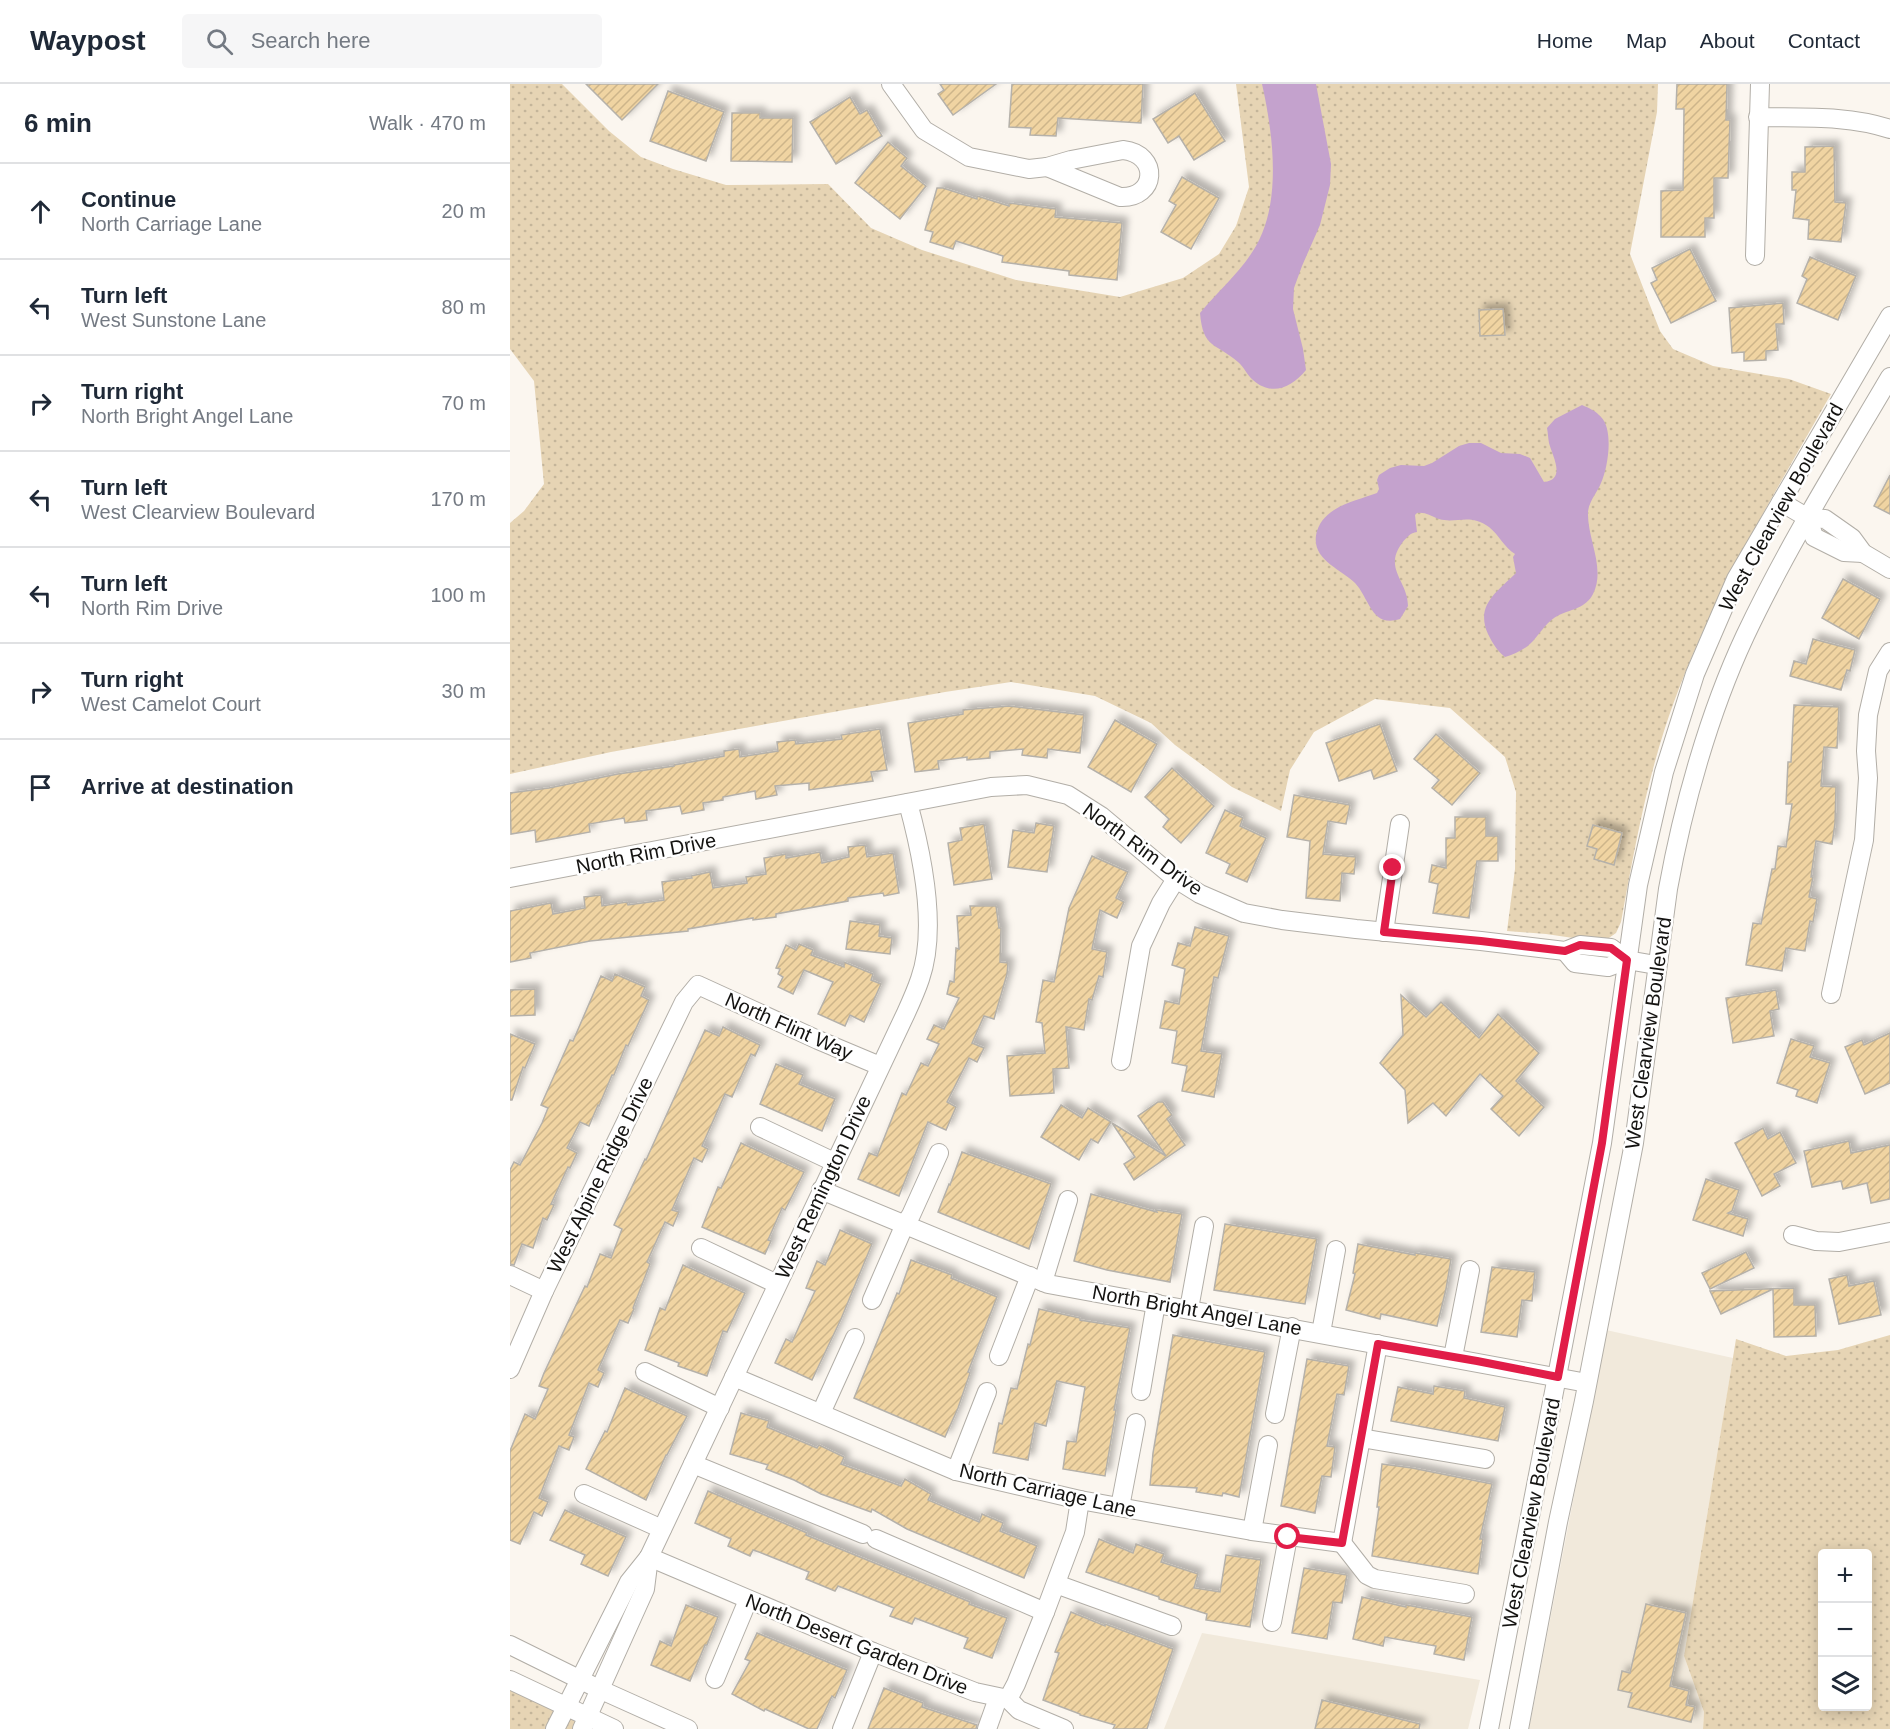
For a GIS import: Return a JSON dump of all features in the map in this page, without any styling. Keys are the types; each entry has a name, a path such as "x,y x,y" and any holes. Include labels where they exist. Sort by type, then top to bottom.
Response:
{"street":[{"path":"891,84 924,130 969,158 1029,169 1123,150 1133,151 1142,157 1147,162 1149,176 1142,191 1130,198 1120,197 1047,167"},
{"path":"1755,256 1760,84"},
{"path":"1758,117 1827,118 1869,122 1890,129"},
{"name":"West Clearview Boulevard","path":"1489,1729 1602,1143 1638,885 1664,772 1695,674 1736,579 1890,316"},
{"name":"West Clearview Boulevard","path":"1519,1729 1634,1143 1656,965 1668,889 1694,777 1728,678 1745,638 1808,519 1890,377"},
{"path":"1781,502 1808,519 1825,519 1852,537 1863,553 1890,568"},
{"path":"1831,994 1864,840 1868,778 1866,751 1868,715 1878,671 1890,652"},
{"name":"North Rim Drive","path":"510,879 991,787 1027,785 1068,795 1101,816 1176,879 1200,894 1244,912 1282,920 1565,951 1575,963 1608,967 1627,960 1656,965"},
{"name":"West Remington Drive","path":"555,1729 629,1582 649,1557 921,978 927,945 926,892 908,803"},
{"path":"1384,932 1401,824"},
{"path":"1121,1061 1142,946 1161,903 1176,879"},
{"name":"North Flint Way","path":"698,985 880,1066"},
{"name":"West Alpine Ridge Drive","path":"510,1369 544,1291 684,1002 698,985"},
{"path":"760,1127 834,1162"},
{"path":"872,1300 939,1153"},
{"name":"North Bright Angel Lane","path":"821,1190 1037,1279 1587,1383"},
{"path":"999,1356 1037,1279 1068,1200"},
{"path":"1189,1309 1204,1226"},
{"path":"1793,1235 1816,1242 1839,1242 1890,1232"},
{"path":"701,1248 777,1284"},
{"path":"1321,1332 1336,1250"},
{"path":"1453,1357 1470,1270"},
{"path":"510,1275 544,1291"},
{"path":"1141,1391 1156,1303"},
{"path":"1275,1414 1292,1327"},
{"path":"821,1413 855,1338"},
{"path":"1378,1344 1342,1543 1367,1575 1375,1579 1465,1594"},
{"path":"645,1372 720,1408"},
{"name":"North Carriage Lane","path":"734,1377 956,1471 1120,1508 1288,1537 1342,1543"},
{"path":"956,1471 987,1392"},
{"path":"1120,1508 1136,1423"},
{"path":"1361,1438 1485,1459"},
{"path":"1252,1531 1268,1445"},
{"path":"693,1464 1045,1612"},
{"path":"584,1494 662,1529"},
{"path":"987,1729 1003,1698 1016,1684 1075,1532 1080,1500"},
{"path":"1272,1622 1288,1537"},
{"name":"West Remington Drive","path":"590,1710 645,1589 649,1557"},
{"name":"North Desert Garden Drive","path":"649,1557 873,1652 975,1692 1003,1698 1019,1710 1064,1729"},
{"path":"1056,1584 1172,1626"},
{"path":"715,1680 748,1600"},
{"path":"510,1645 573,1693 614,1729"},
{"path":"842,1729 873,1652"},
{"path":"510,1680 573,1693 590,1710 688,1729"}],"shaded area":[{"path":"510,84 562,84 609,131 641,157 673,169 726,185 828,184 871,228 922,250 1016,280 1120,297 1183,278 1219,254 1236,226 1249,187 1236,84 1658,84 1657,112 1630,254 1660,331 1673,349 1713,366 1789,379 1831,394 1739,558 1698,643 1680,687 1664,731 1651,778 1621,922 1616,933 1606,940 1507,931 1515,869 1516,792 1505,757 1450,708 1375,699 1314,732 1290,770 1281,811 1232,787 1175,745 1151,723 1095,696 1011,682 611,752 510,774 510,523 524,511 544,484 534,381 510,349"},
{"path":"1262,84 1316,84 1331,164 1330,185 1320,225 1294,288 1293,309 1306,370 1288,385 1274,389 1260,385 1253,380 1238,362 1207,339 1200,313 1244,264 1264,228 1269,209 1273,166 1272,145"},
{"path":"1582,405 1595,411 1601,417 1605,423 1609,440 1604,476 1588,512 1597,564 1596,584 1587,602 1555,617 1530,644 1520,651 1505,657 1493,643 1485,624 1484,615 1490,600 1516,573 1513,557 1515,554 1493,530 1482,523 1439,519 1423,513 1415,515 1417,532 1410,534 1402,543 1395,560 1408,606 1400,619 1390,621 1377,616 1355,583 1327,562 1317,549 1317,531 1321,523 1334,510 1377,493 1379,475 1390,468 1401,465 1424,466 1459,446 1469,443 1481,443 1501,453 1520,454 1530,458 1544,482 1551,480 1555,477 1556,466 1547,428 1555,419"},
{"path":"1606,1330 1733,1358 1684,1656 1704,1712 1703,1729 1529,1729"},
{"path":"1890,1335 1890,1729 1703,1729 1704,1712 1684,1656 1736,1339 1786,1356 1838,1350"},
{"path":"1202,1633 1480,1680 1468,1729 1164,1729"},
{"path":"510,1687 590,1729 510,1729"}],"building":[{"path":"586,84 658,84 622,120"},
{"path":"940,84 996,84 953,115 938,94 944,90"},
{"path":"1012,84 1143,84 1141,123 1058,118 1056,136 1030,135 1031,128 1009,127"},
{"path":"1677,84 1727,84 1726,120 1730,120 1728,178 1714,178 1714,218 1705,218 1705,237 1661,237 1661,191 1683,190 1684,109 1676,109"},
{"path":"668,91 724,112 706,161 650,141"},
{"path":"1195,93 1225,141 1194,160 1179,136 1168,143 1153,119"},
{"path":"850,97 860,114 867,110 882,136 836,164 810,122"},
{"path":"732,113 760,113 760,118 793,118 792,162 731,161"},
{"path":"888,142 907,158 901,166 926,186 900,219 855,183"},
{"path":"1834,146 1835,202 1846,203 1841,242 1808,239 1809,220 1793,218 1796,190 1792,190 1792,172 1805,172 1805,147"},
{"path":"1182,177 1219,198 1191,249 1161,232 1176,205 1169,201"},
{"path":"937,188 977,199 977,196 1009,206 1009,203 1056,209 1055,217 1122,223 1117,280 1069,275 1069,271 1002,262 1003,256 956,241 953,249 930,242 933,232 925,230"},
{"path":"1690,249 1716,301 1671,323 1651,283 1657,280 1652,268"},
{"path":"1810,257 1856,276 1838,320 1797,303 1807,279 1802,276"},
{"path":"1783,303 1784,324 1776,324 1778,350 1766,351 1766,360 1744,361 1744,352 1732,353 1729,308"},
{"path":"1503,309 1505,335 1480,336 1479,310"},
{"path":"1890,475 1890,514 1874,506"},
{"path":"1843,579 1880,599 1859,639 1822,618"},
{"path":"1813,639 1855,650 1850,671 1847,670 1841,690 1790,676 1794,661 1806,664"},
{"path":"1794,705 1839,707 1837,748 1824,747 1821,786 1836,787 1835,823 1832,844 1816,841 1809,897 1817,899 1813,922 1810,921 1805,951 1786,948 1782,971 1746,965 1753,923 1761,924 1772,869 1775,869 1778,846 1786,847 1792,804 1786,804"},
{"path":"1009,706 1084,715 1080,753 1048,749 1047,758 1022,755 1023,749 990,752 990,758 967,760 967,757 938,761 939,769 915,772 908,723 963,714 963,710"},
{"path":"1115,720 1157,744 1131,792 1088,767"},
{"path":"1380,724 1397,771 1374,779 1371,770 1339,781 1326,743"},
{"path":"880,729 887,770 871,772 873,781 809,790 809,783 775,786 777,795 756,799 755,791 723,797 723,800 703,803 704,810 682,814 680,806 646,811 647,820 625,823 624,818 589,824 590,832 536,842 535,830 511,834 510,793 674,766 724,756 724,751 739,749 740,757 778,751 777,742 795,740 796,744 842,739 841,735"},
{"path":"1436,734 1480,773 1452,805 1432,788 1439,780 1414,759"},
{"path":"1172,768 1214,806 1181,843 1163,827 1169,819 1145,797"},
{"path":"1294,795 1350,805 1346,824 1328,821 1323,854 1356,857 1354,874 1342,873 1340,901 1306,898 1310,841 1287,837"},
{"path":"1225,810 1243,818 1240,826 1266,838 1247,882 1226,873 1230,864 1206,853"},
{"path":"1455,817 1486,817 1486,836 1498,836 1498,861 1477,861 1469,918 1433,913 1438,884 1429,882 1432,865 1446,868 1446,838 1455,838"},
{"path":"1036,823 1054,826 1047,872 1008,867 1013,830 1034,833"},
{"path":"984,824 992,879 954,885 948,843 962,840 960,828"},
{"path":"1593,825 1622,833 1614,865 1594,859 1597,849 1587,846"},
{"path":"865,845 867,857 893,853 899,893 848,898 848,901 776,914 776,917 753,920 753,918 688,929 688,931 590,941 530,953 531,958 510,962 510,911 551,903 553,914 585,908 584,897 601,895 602,906 664,900 662,882 692,878 691,876 710,872 713,888 747,883 746,877 766,874 764,858 786,854 786,858 820,852 822,863 849,857 848,847"},
{"path":"1092,856 1128,872 1116,898 1124,902 1117,918 1100,910 1092,949 1107,952 1103,977 1099,976 1092,1000 1089,999 1084,1030 1066,1027 1069,1068 1053,1069 1054,1093 1010,1096 1007,1056 1045,1053 1042,1023 1036,1022 1043,980 1054,982 1069,908"},
{"path":"970,906 996,906 999,928 1001,928 1000,962 1008,963 1007,974 994,1019 984,1016 972,1043 984,1048 977,1062 969,1058 947,1102 956,1107 946,1130 928,1122 899,1196 858,1179 869,1153 877,1156 902,1093 906,1095 921,1063 928,1066 939,1044 927,1039 934,1025 944,1029 959,998 947,994 950,981 954,982 956,948 959,949 957,916 971,915"},
{"path":"850,921 880,925 879,936 892,938 890,954 846,949"},
{"path":"1195,927 1229,936 1218,978 1214,977 1201,1051 1222,1054 1214,1097 1182,1091 1187,1066 1172,1063 1177,1031 1160,1028 1165,1001 1179,1004 1185,969 1172,965 1178,943 1190,946"},
{"path":"799,944 813,950 811,955 844,967 844,962 873,974 871,980 881,984 864,1022 850,1015 845,1026 818,1014 833,982 804,970 793,994 778,987 783,977 778,974 780,969 776,968 786,945 796,950"},
{"path":"615,974 645,987 641,996 649,1000 589,1126 580,1122 567,1148 577,1153 551,1204 554,1205 547,1220 543,1218 533,1248 522,1244 514,1265 510,1264 510,1170 514,1162 520,1165 542,1123 548,1108 541,1105 570,1040 573,1041 601,976 612,981"},
{"path":"535,989 535,1015 510,1016 510,990"},
{"path":"1776,990 1779,1009 1770,1011 1774,1036 1733,1043 1726,998"},
{"path":"1401,995 1426,1017 1441,1002 1479,1038 1498,1014 1539,1053 1516,1081 1544,1107 1519,1136 1491,1109 1503,1096 1480,1074 1446,1116 1433,1103 1408,1123 1405,1090 1380,1063 1403,1035"},
{"path":"723,1027 760,1045 755,1056 751,1054 732,1097 725,1094 702,1146 708,1149 702,1162 694,1158 672,1210 679,1212 673,1226 665,1222 647,1262 650,1264 628,1323 620,1320 598,1370 604,1373 598,1387 589,1383 569,1435 574,1437 569,1450 559,1446 539,1498 548,1502 542,1516 534,1512 520,1544 510,1540 510,1451 525,1414 535,1419 548,1389 539,1386 544,1373 585,1286 587,1287 600,1254 611,1258 622,1229 614,1225 705,1030 719,1036"},
{"path":"1890,1033 1890,1083 1865,1094 1845,1047 1862,1040 1864,1045"},
{"path":"510,1034 535,1044 525,1068 523,1067 512,1100 510,1100"},
{"path":"1791,1039 1814,1046 1810,1057 1830,1063 1817,1103 1796,1096 1798,1090 1777,1083"},
{"path":"776,1064 803,1075 799,1084 835,1099 822,1131 760,1104"},
{"path":"1158,1102 1163,1102 1172,1115 1167,1119 1185,1145 1134,1180 1124,1164 1135,1157 1112,1123 1166,1156 1138,1116"},
{"path":"1061,1105 1082,1118 1088,1108 1111,1122 1098,1143 1091,1139 1079,1160 1041,1137"},
{"path":"1763,1128 1768,1139 1780,1132 1796,1163 1774,1174 1780,1186 1762,1196 1735,1143"},
{"path":"1849,1141 1851,1153 1890,1145 1890,1199 1871,1203 1867,1183 1843,1189 1841,1181 1812,1187 1804,1151"},
{"path":"741,1143 804,1172 785,1210 782,1208 768,1240 771,1241 765,1254 702,1227 718,1187 721,1188"},
{"path":"962,1152 1051,1184 1029,1249 938,1212"},
{"path":"1706,1179 1739,1190 1732,1211 1728,1213 1748,1219 1743,1236 1693,1220"},
{"path":"1091,1194 1157,1212 1156,1210 1182,1214 1170,1282 1074,1261"},
{"path":"1225,1224 1317,1239 1305,1304 1214,1290"},
{"path":"840,1230 872,1244 841,1319 812,1380 775,1363 786,1339 792,1342 815,1291 806,1288 817,1261 825,1265"},
{"path":"1358,1244 1451,1259 1437,1326 1381,1314 1380,1319 1346,1310 1355,1274 1353,1273"},
{"path":"1746,1252 1754,1268 1710,1289 1702,1273"},
{"path":"911,1260 952,1275 951,1278 997,1297 968,1372 970,1373 958,1408 945,1437 854,1398 897,1293 899,1294"},
{"path":"683,1265 745,1293 727,1332 723,1331 707,1376 678,1366 679,1363 645,1350 660,1308 665,1310"},
{"path":"1492,1267 1535,1272 1532,1301 1522,1300 1517,1337 1481,1332"},
{"path":"1847,1275 1849,1286 1874,1281 1881,1315 1839,1324 1829,1279"},
{"path":"1794,1288 1794,1305 1815,1305 1816,1336 1774,1337 1773,1289 1721,1314 1710,1291"},
{"path":"1039,1309 1080,1318 1080,1320 1130,1328 1114,1410 1116,1410 1105,1476 1063,1469 1067,1441 1076,1442 1085,1387 1057,1381 1046,1426 1035,1423 1028,1460 993,1453 999,1423 1002,1424 1011,1388 1017,1389"},
{"path":"1173,1335 1265,1352 1239,1497 1223,1493 1222,1496 1196,1492 1197,1488 1150,1485 1153,1453"},
{"path":"1307,1359 1349,1366 1344,1395 1337,1394 1327,1446 1335,1447 1331,1477 1322,1476 1315,1513 1281,1506"},
{"path":"1434,1386 1465,1391 1464,1398 1505,1407 1498,1441 1391,1421 1398,1387 1433,1394"},
{"path":"625,1388 687,1416 646,1500 586,1469 605,1431 607,1432"},
{"path":"741,1413 769,1421 767,1427 817,1448 819,1445 844,1457 841,1464 901,1486 905,1479 931,1494 928,1500 979,1522 982,1514 1003,1523 1000,1531 1037,1546 1024,1578 907,1529 872,1509 871,1512 821,1494 766,1469 768,1465 730,1454"},
{"path":"1382,1464 1492,1484 1480,1539 1483,1539 1478,1574 1372,1556"},
{"path":"708,1491 807,1533 806,1535 1007,1618 992,1658 964,1648 968,1638 915,1618 912,1624 890,1616 894,1608 838,1586 835,1591 806,1579 809,1572 759,1552 753,1550 750,1556 728,1546 731,1539 695,1523"},
{"path":"565,1510 626,1537 608,1576 581,1564 585,1555 550,1540"},
{"path":"1099,1539 1133,1553 1136,1544 1164,1554 1161,1562 1198,1574 1194,1588 1220,1592 1226,1555 1261,1560 1250,1627 1206,1620 1207,1614 1086,1572"},
{"path":"1304,1568 1347,1575 1342,1603 1333,1602 1327,1639 1292,1633"},
{"path":"1362,1597 1406,1607 1406,1605 1472,1617 1464,1660 1434,1654 1436,1646 1385,1637 1383,1646 1353,1639"},
{"path":"1646,1604 1686,1613 1670,1686 1689,1691 1686,1705 1695,1707 1691,1722 1628,1707 1632,1693 1618,1690 1622,1671 1630,1673"},
{"path":"686,1605 718,1617 690,1681 651,1665 660,1641 671,1646"},
{"path":"1071,1612 1173,1649 1147,1729 1113,1729 1115,1725 1080,1715 1043,1700 1059,1653 1055,1652"},
{"path":"757,1633 847,1670 835,1698 832,1696 817,1729 809,1729 765,1709 764,1711 732,1694 750,1661 745,1659"},
{"path":"884,1688 923,1703 922,1707 977,1725 976,1729 868,1729"},
{"path":"1322,1700 1420,1724 1419,1729 1315,1729"}],"route":[{"path":"1288,1537 1342,1543 1378,1344 1558,1377 1602,1143 1627,960 1611,948 1580,945 1565,951 1384,932 1393,868"}]}
